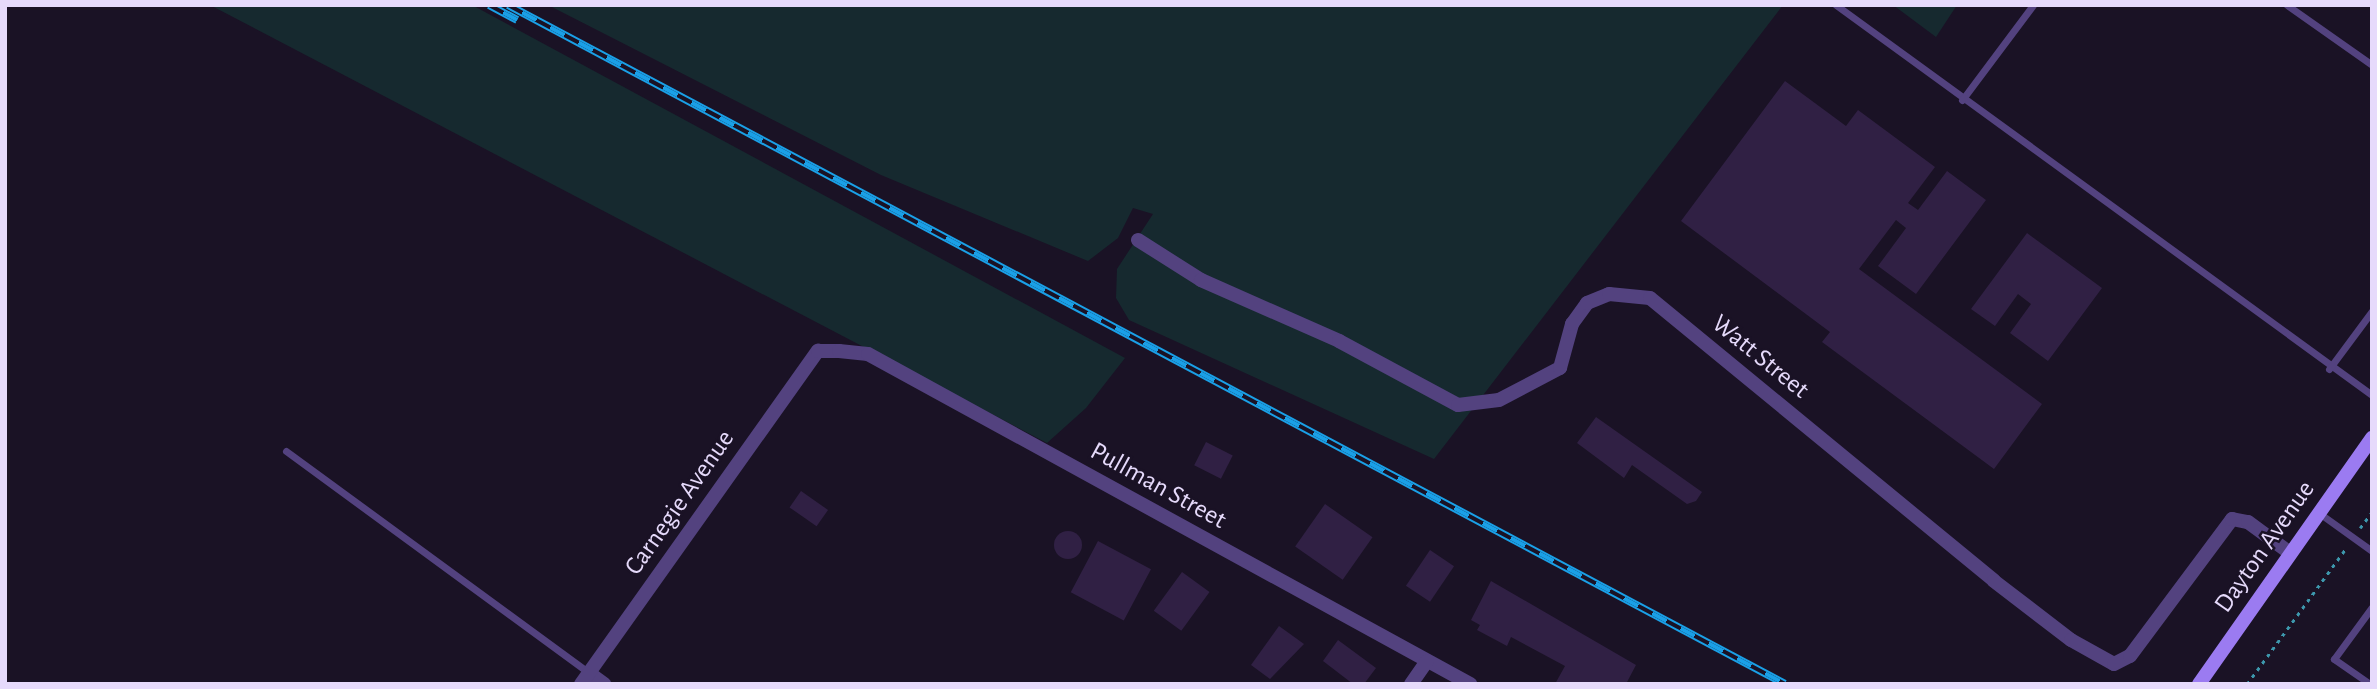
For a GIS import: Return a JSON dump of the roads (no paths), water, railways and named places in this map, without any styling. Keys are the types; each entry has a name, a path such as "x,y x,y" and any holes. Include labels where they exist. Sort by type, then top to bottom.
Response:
{"main road":[{"name":"Dayton Avenue","path":"2199,684 2372,438"}],"street":[{"name":"Watt Street","path":"1138,240 1201,280 1339,341 1458,405 1499,400 1560,368 1572,324 1587,303 1609,294 1650,298 1994,580 2071,640 2114,664 2130,656 2232,519 2248,522 2290,553"},
{"name":"Pullman Street","path":"818,351 868,354 1470,684"},
{"name":"Carnegie Avenue","path":"585,678 818,351"},
{"path":"1410,684 1427,661"},
{"path":"585,678 604,684"}],"lane":[{"path":"1836,5 2329,369 2372,395"},
{"path":"1962,100 2033,5"},
{"path":"2287,5 2372,65"},
{"path":"2329,369 2372,311"},
{"path":"286,451 585,678"},
{"path":"2318,513 2372,551"},
{"path":"2370,684 2334,659 2372,607"}],"railway":[{"path":"489,5 517,20"},
{"path":"508,5 1785,684"}]}
